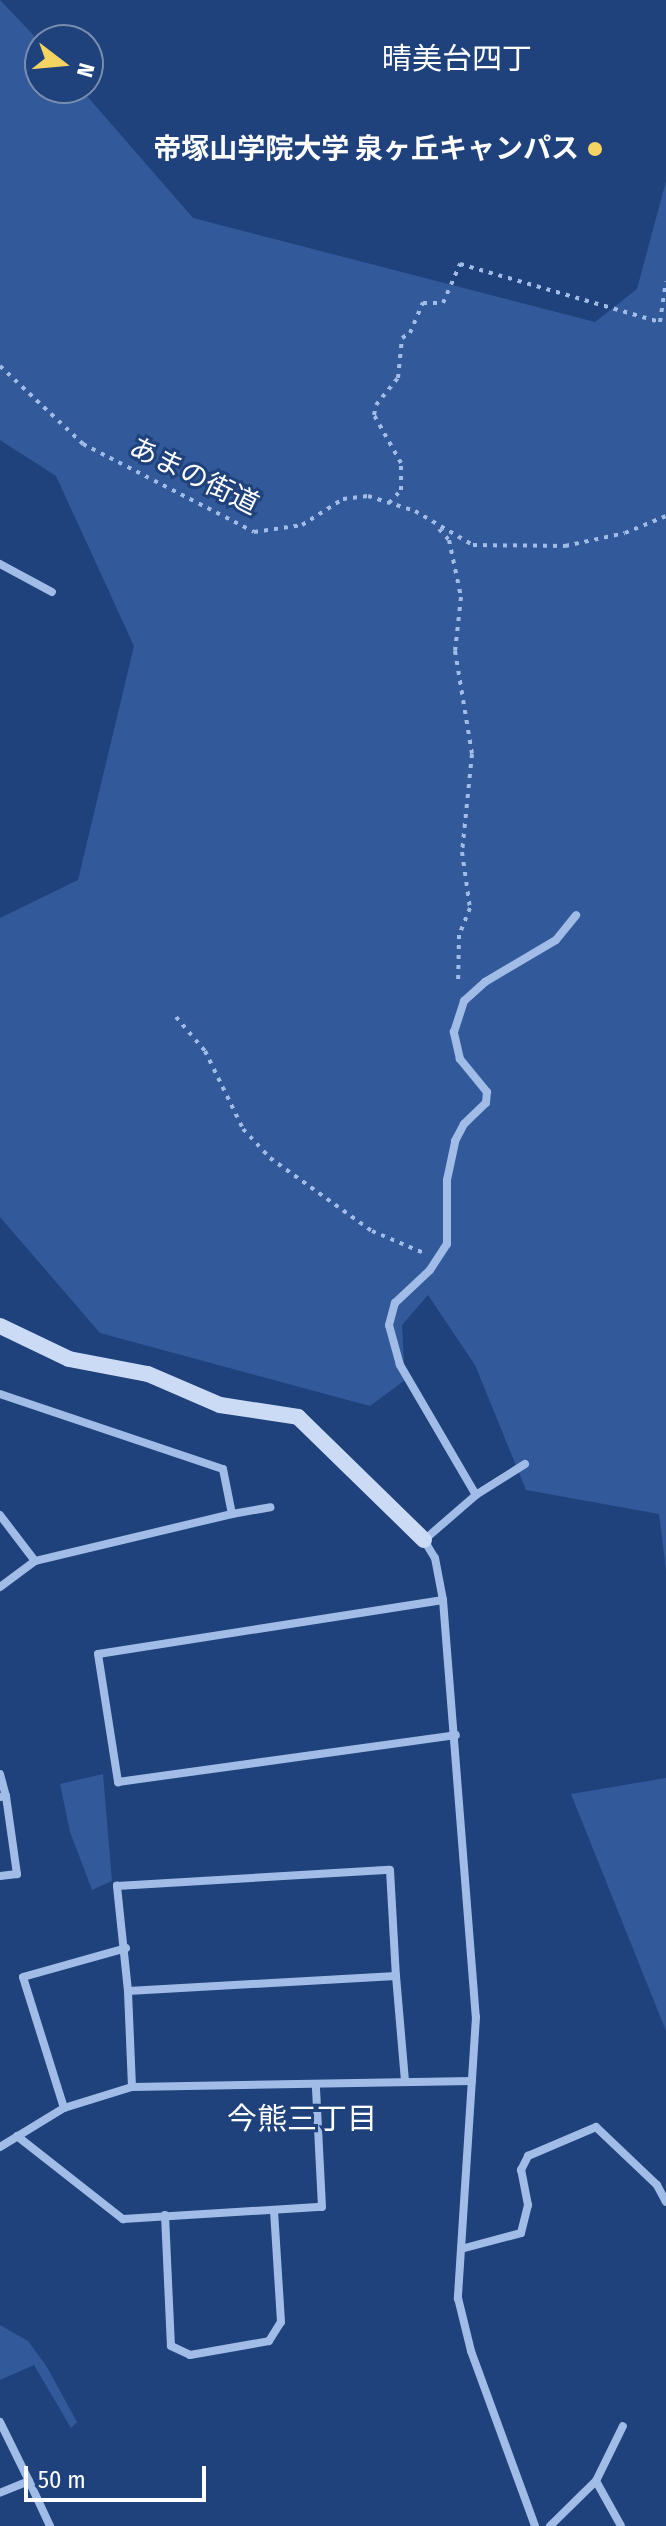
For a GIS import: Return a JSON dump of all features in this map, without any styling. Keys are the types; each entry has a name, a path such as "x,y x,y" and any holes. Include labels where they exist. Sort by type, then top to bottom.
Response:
{"street":[{"path":"0,564 52,592"},
{"path":"476,1495 400,1365 392,1341 395,1303 436,1261 447,1244 447,1180 455,1141 464,1124 486,1103 487,1092 460,1059 454,1032 464,1001 485,982 556,940 576,915"},
{"path":"0,1326 69,1359 148,1374 220,1405 298,1417 424,1540 435,1558 443,1600 456,1735 476,2017 458,2298 471,2351 535,2526"},
{"path":"0,1394 223,1469 232,1514"},
{"path":"424,1540 476,1495 525,1464"},
{"path":"0,1587 35,1561 270,1507"},
{"path":"0,1515 35,1561"},
{"path":"443,1600 98,1654 118,1782 456,1735"},
{"path":"0,1774 17,1874 0,1876"},
{"path":"132,2087 126,1948 117,1886 390,1870 405,2081"},
{"path":"64,2108 23,1977 126,1948"},
{"path":"128,1991 396,1976"},
{"path":"0,2147 64,2108 132,2087 316,2087 405,2081 472,2081"},
{"path":"17,2136 123,2219 322,2207 316,2087"},
{"path":"461,2249 521,2233 528,2205 521,2170 528,2156 596,2127 657,2185 666,2202"},
{"path":"165,2215 171,2346 190,2355 269,2341 281,2322 274,2211"},
{"path":"0,2422 50,2526"},
{"path":"550,2526 596,2481 623,2426"},
{"path":"0,2493 29,2481"},
{"path":"596,2481 621,2526"}],"path":[{"path":"389,503 401,490 401,463 374,415 376,405 398,378 402,338 410,333 423,303 443,303 460,264 660,322 666,281"},
{"name":"あまの街道","path":"0,366 83,444 254,532 302,525 343,499 368,496 415,511 437,527 473,545 565,546 625,533 666,516"},
{"path":"437,527 449,540 461,597 455,651 472,754 462,852 470,908 459,935 457,967 464,1001"},
{"path":"176,1017 205,1051 243,1129 270,1158 372,1231 411,1245 436,1261"}],"shaded area":[{"path":"0,0 24,25 24,104 94,104 193,218 595,322 637,289 666,181 666,1570 659,1514 526,1490 475,1365 428,1295 402,1325 405,1380 370,1406 100,1333 0,1217 0,918 78,880 134,646 56,476 0,440"},
{"path":"103,1774 112,1881 92,1890 70,1832 60,1784"},
{"path":"666,1778 666,2031 571,1794"},
{"path":"0,2325 28,2341 47,2367 77,2422 71,2428 34,2365 0,2380"}],"place":[{"name":"帝塚山学院大学 泉ヶ丘キャンパス","path":"595,149"}],"district":[{"name":"晴美台四丁","path":"457,59"},
{"name":"今熊三丁目","path":"302,2119"}]}
